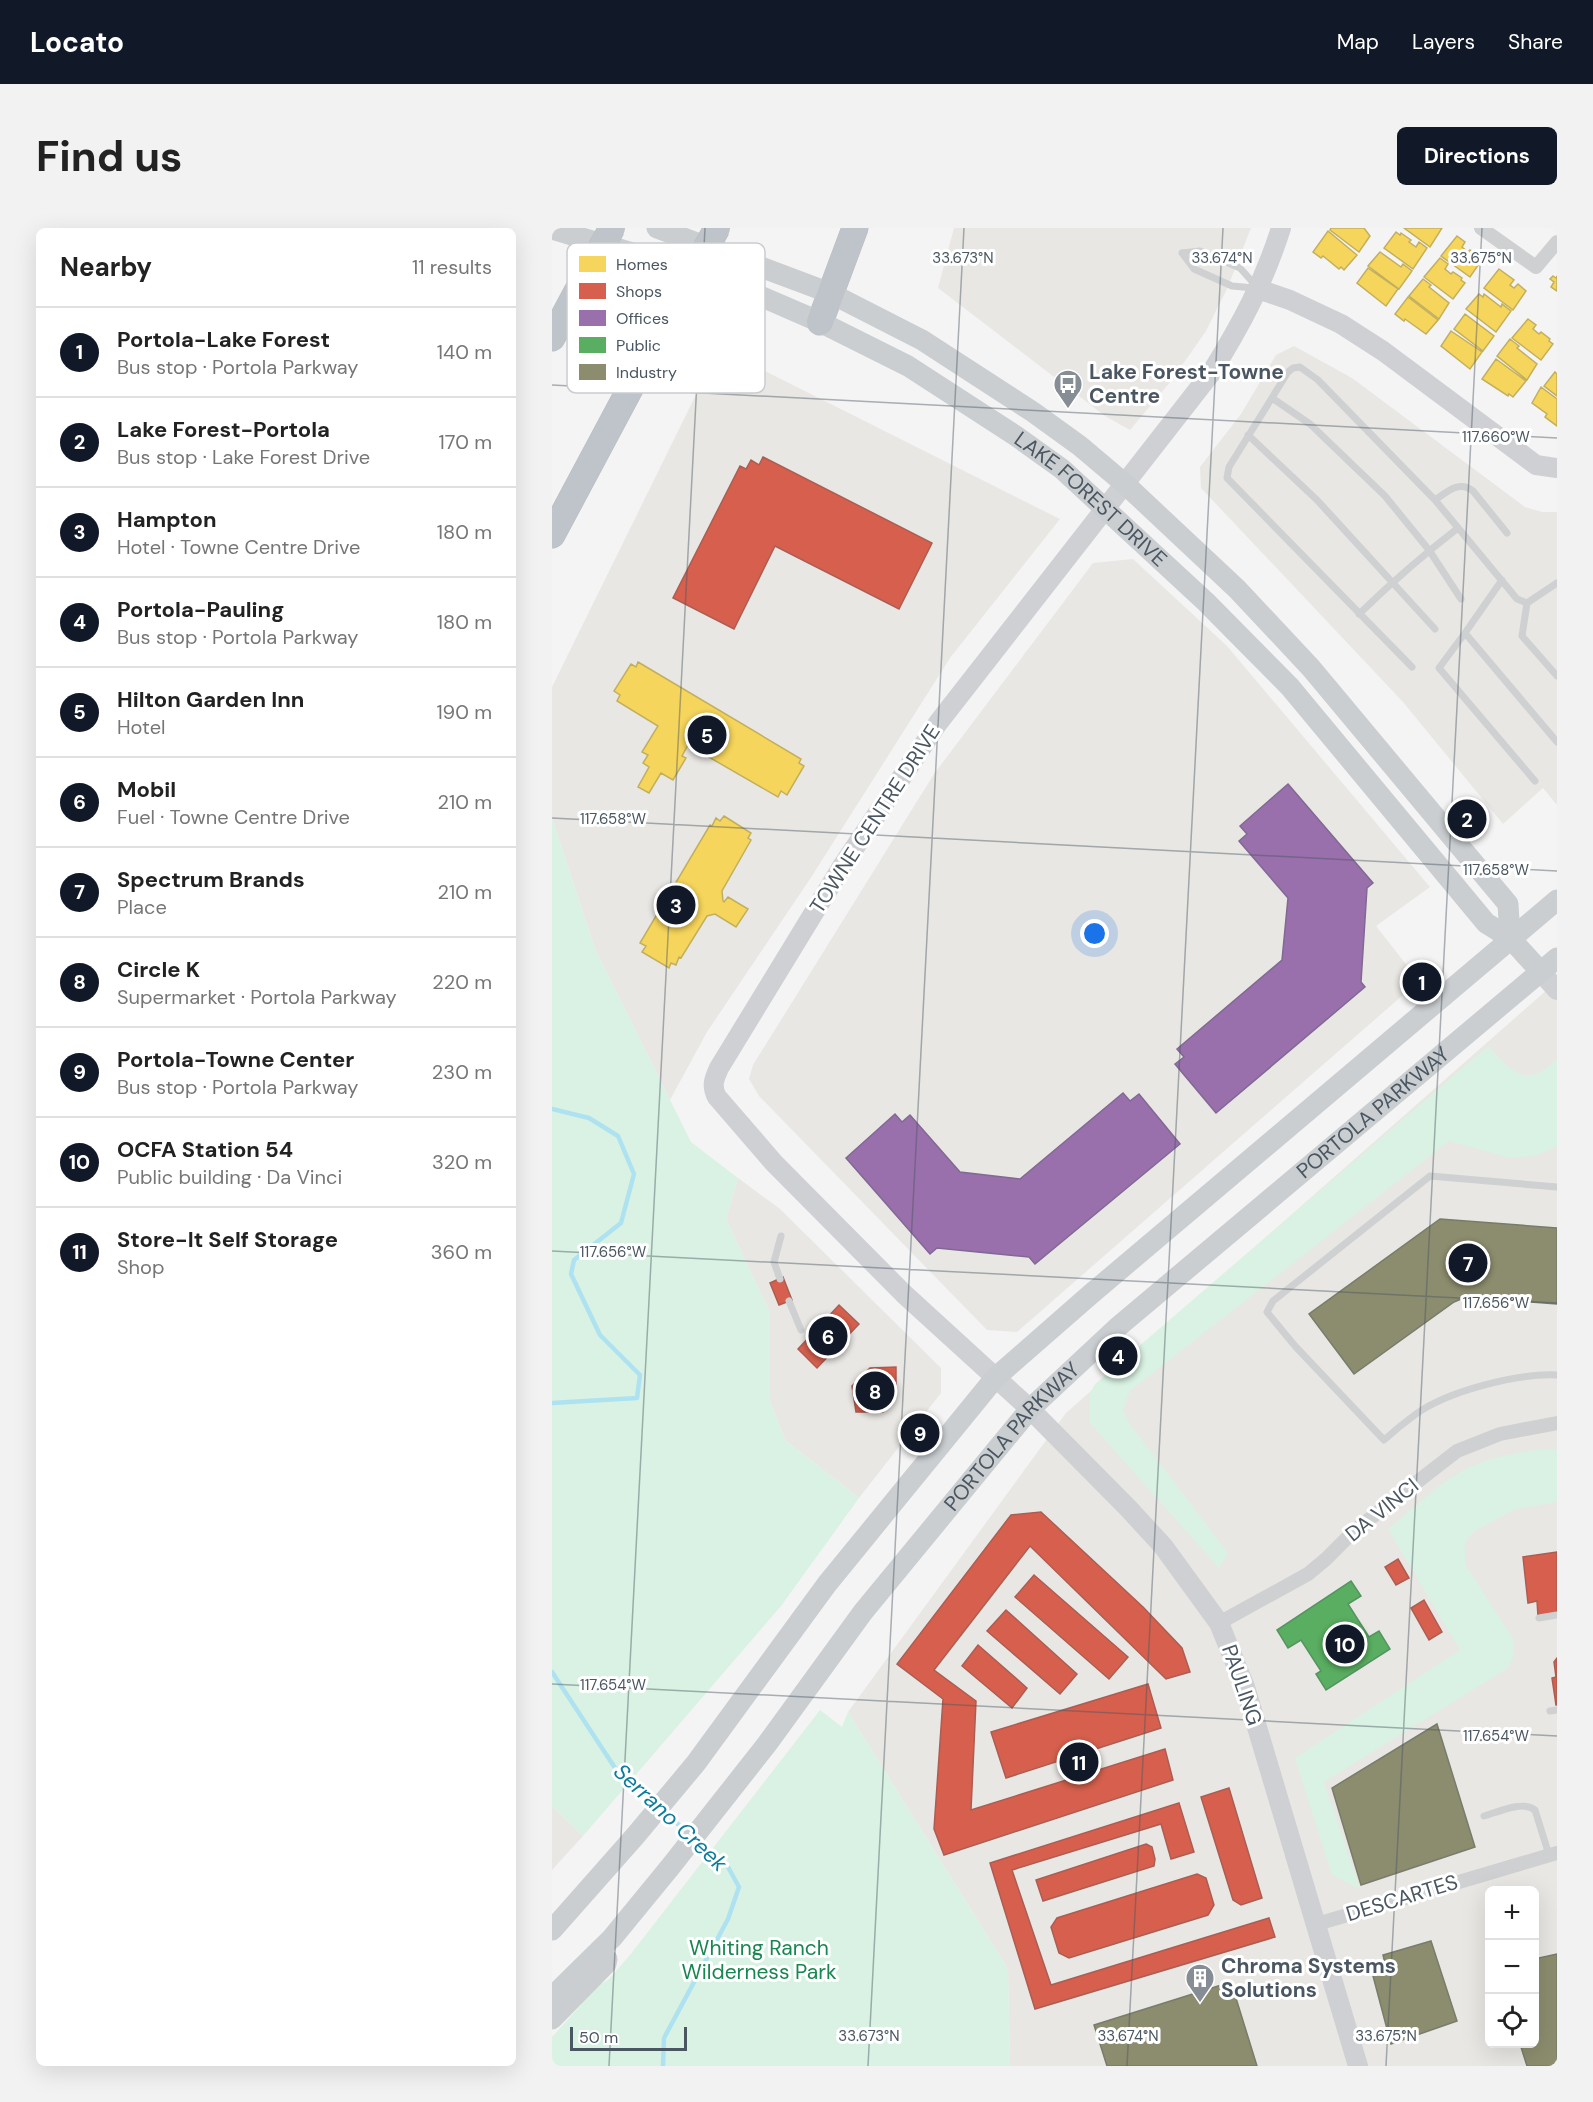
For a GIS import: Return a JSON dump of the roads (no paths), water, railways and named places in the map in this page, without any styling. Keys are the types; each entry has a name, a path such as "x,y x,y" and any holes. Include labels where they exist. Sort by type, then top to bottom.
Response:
{"highway":[{"path":"604,243 612,228"},
{"path":"709,243 717,228"},
{"path":"820,322 855,228"},
{"path":"552,338 567,310"},
{"path":"552,535 628,393"}],"main road":[{"name":"LAKE FOREST DRIVE","path":"657,228 697,243"},
{"name":"TOWNE CENTRE DRIVE","path":"995,1378 916,1307 783,1172 717,1097 713,1086 719,1068 767,986 893,788 938,723 1211,374 1239,328 1258,289 1271,260 1281,228"},
{"name":"LAKE FOREST DRIVE","path":"552,229 599,243"},
{"name":"LAKE FOREST DRIVE","path":"765,269 830,293 932,347 1080,446 1125,484 1236,589 1326,685 1508,904 1510,938"},
{"path":"1258,289 1290,300 1341,324 1383,351 1536,465 1557,468"},
{"name":"LAKE FOREST DRIVE","path":"765,298 820,322 908,366 1006,429 1062,469 1206,602 1290,687 1486,923 1549,965 1557,990"},
{"name":"PORTOLA PARKWAY","path":"552,1930 636,1835 703,1754 827,1584 995,1378 1100,1286 1557,900"},
{"name":"PORTOLA PARKWAY","path":"552,1997 612,1938 671,1866 766,1744 863,1612 1030,1409 1119,1326 1549,965"},
{"name":"PAULING","path":"995,1378 1030,1409 1163,1546 1219,1623 1245,1687 1358,2066"},
{"path":"552,2019 606,1964 612,1938"}],"street":[{"path":"1481,228 1536,267 1557,242"},
{"name":"DA VINCI","path":"1219,1623 1308,1574 1354,1531 1457,1451 1500,1434 1557,1423"},
{"name":"DESCARTES","path":"1317,1924 1553,1854"}],"lane":[{"path":"1200,251 1240,268 1258,289 1232,286 1194,269 1182,253 1200,251"},
{"path":"1412,668 1227,478 1229,467 1248,435 1288,372 1293,368 1300,368 1318,380 1434,500 1516,599 1527,603"},
{"path":"1272,398 1310,424 1385,496 1428,550 1461,599"},
{"path":"1248,435 1317,500 1435,629"},
{"path":"1434,500 1458,486 1467,486 1507,533"},
{"path":"1359,615 1428,550 1458,528"},
{"path":"1502,580 1439,668 1535,781"},
{"path":"1557,584 1527,603 1522,636 1557,676"},
{"path":"1465,633 1557,742"},
{"path":"1557,1187 1430,1176 1273,1301 1267,1312 1295,1346 1384,1440 1418,1412 1453,1396 1507,1379 1557,1375"},
{"path":"780,1279 774,1262 781,1236"},
{"path":"789,1301 801,1330"},
{"path":"1539,1618 1557,1615"},
{"path":"1484,1816 1522,1805 1531,1806 1535,1810 1553,1854"}],"waterway":[{"name":"Serrano Creek","path":"552,1109 589,1118 618,1136 634,1174 621,1223 574,1260 571,1274 600,1335 640,1375 637,1398 552,1403"},
{"name":"Serrano Creek","path":"552,1672 619,1774 654,1804"},
{"name":"Serrano Creek","path":"663,1811 688,1833"},
{"name":"Serrano Creek","path":"663,2066 664,2038 728,1919 739,1887 728,1867 697,1840"}],"place":[{"name":"Lake Forest-Towne Centre","path":"1068,410"},
{"name":"Hilton Garden Inn","path":"707,735"},
{"name":"Lake Forest-Portola","path":"1467,819"},
{"name":"Hampton","path":"676,905"},
{"name":"Portola-Lake Forest","path":"1422,982"},
{"name":"Spectrum Brands","path":"1468,1263"},
{"name":"Mobil","path":"828,1336"},
{"name":"Portola-Pauling","path":"1118,1356"},
{"name":"Circle K","path":"875,1391"},
{"name":"Portola-Towne Center","path":"920,1433"},
{"name":"OCFA Station 54","path":"1345,1644"},
{"name":"Store-It Self Storage","path":"1079,1762"},
{"name":"Chroma Systems Solutions","path":"1200,2004"}],"park label":[{"name":"Whiting Ranch Wilderness Park","path":"759,1960"}]}
